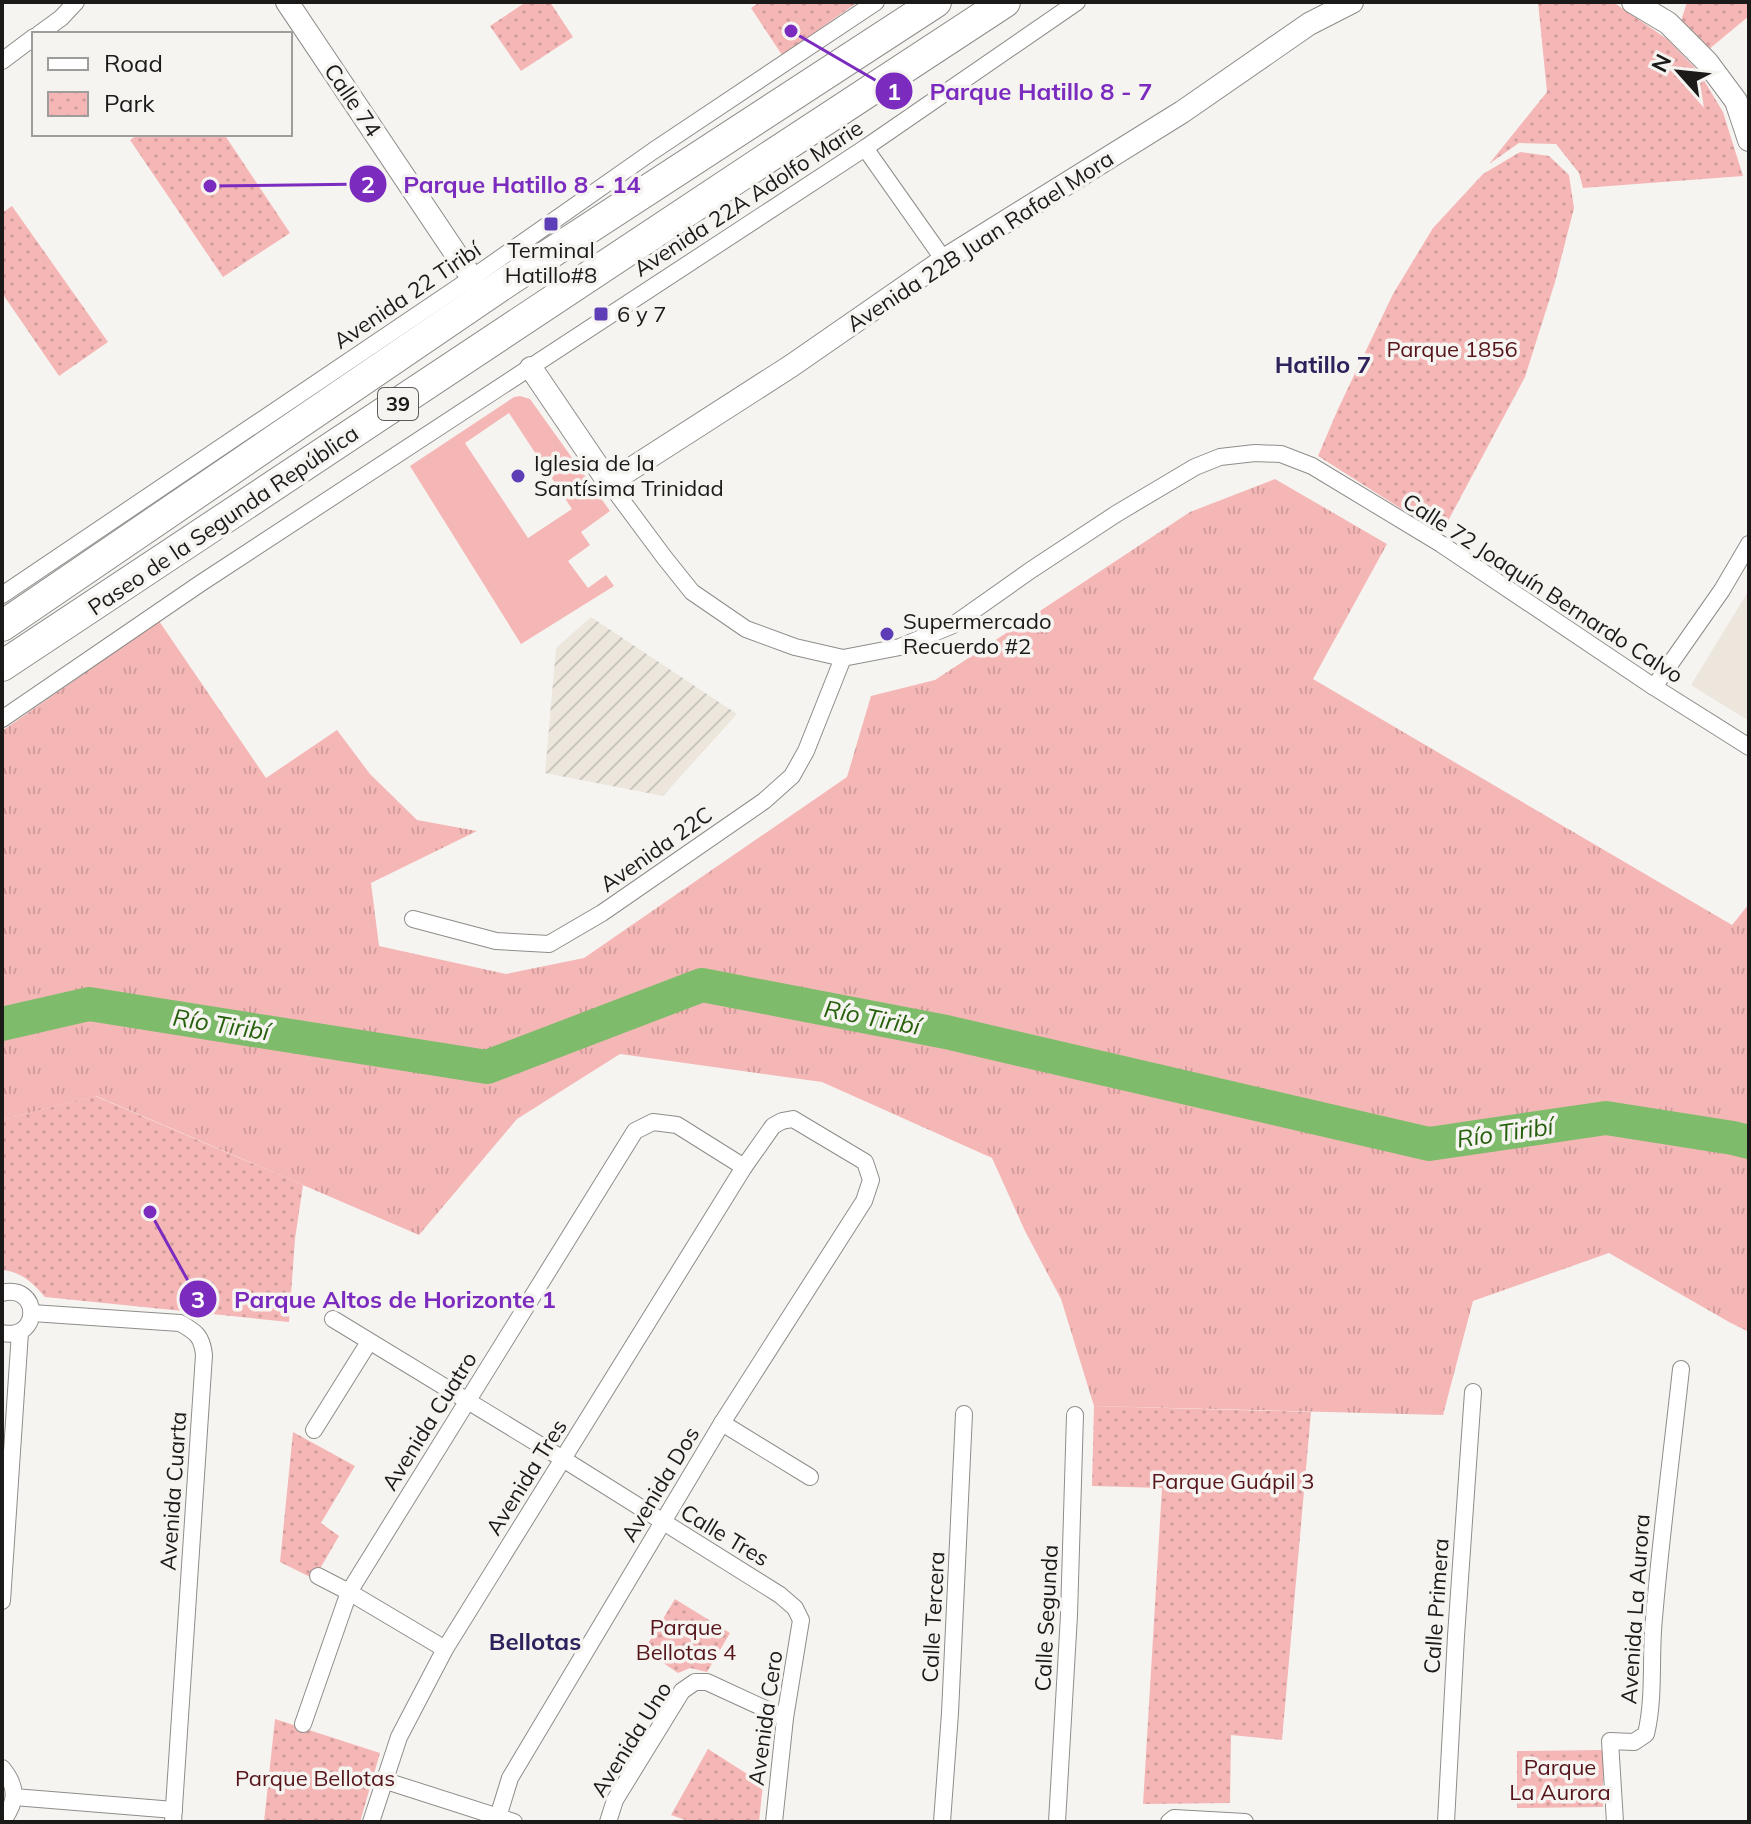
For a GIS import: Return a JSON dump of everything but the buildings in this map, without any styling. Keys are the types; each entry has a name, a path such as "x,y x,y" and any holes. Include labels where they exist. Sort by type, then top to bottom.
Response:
{"highway":[{"name":"Paseo de la Segunda República","path":"2,626 508,281 936,2"},
{"name":"Paseo de la Segunda República","path":"2,666 1005,2"},
{"path":"472,278 482,286 491,287 508,281"}],"street":[{"path":"61,18 76,2"},
{"path":"42,32 84,2"},
{"name":"Calle 74","path":"287,2 472,278"},
{"name":"Avenida 22 Tiribí","path":"2,595 876,2"},
{"name":"Avenida 22A Adolfo Marie","path":"2,719 201,583 865,148 1077,2"},
{"name":"Avenida 22B Juan Rafael Mora","path":"609,483 791,366 944,260 1182,112 1309,24 1352,2"},
{"path":"1633,2 1668,23 1707,62 1736,101 1749,140"},
{"path":"2,61 32,39"},
{"path":"865,148 944,260"},
{"path":"531,368 609,483 692,592 746,629 795,647 843,658"},
{"name":"Calle 72 Joaquín Bernardo Calvo","path":"843,658 900,647 953,625 1116,514 1195,467 1220,457 1281,454 1312,466 1441,544 1749,747"},
{"path":"1654,687 1722,590 1749,544"},
{"name":"Avenida 22C","path":"413,919 496,941 549,944 602,913 764,801 792,776 806,751 843,658"},
{"name":"Avenida Tres","path":"371,1822 399,1737 445,1649 744,1167 773,1126 793,1119 824,1136 865,1162 871,1180"},
{"name":"Avenida Cuatro","path":"303,1724 349,1592 635,1131 653,1122 677,1125 744,1167"},
{"name":"Avenida Dos","path":"506,1819 510,1778 722,1423 864,1201 871,1180"},
{"path":"2,1293 14,1291 21,1294 27,1299 32,1313 26,1328 13,1335 2,1333"},
{"name":"Avenida Cuarta","path":"32,1313 180,1323 194,1331 203,1342 174,1816"},
{"name":"Calle Tres","path":"333,1319 780,1595 795,1608 801,1620"},
{"path":"2,1601 20,1332"},
{"path":"314,1430 369,1342"},
{"name":"Avenida La Aurora","path":"1615,1822 1610,1741 1634,1742 1646,1734 1648,1722 1653,1620 1681,1369"},
{"name":"Calle Primera","path":"1446,1822 1473,1392"},
{"name":"Calle Tercera","path":"942,1822 964,1414"},
{"name":"Calle Segunda","path":"1057,1822 1069,1615 1075,1415"},
{"path":"722,1423 810,1477"},
{"path":"318,1576 445,1649"},
{"name":"Avenida Cero","path":"774,1822 785,1718 801,1620"},
{"name":"Avenida Uno","path":"608,1822 615,1800 682,1691 695,1682 707,1682 785,1718"},
{"path":"2,1768 12,1782 14,1797 11,1810 2,1822"},
{"path":"386,1781 506,1819"},
{"path":"14,1797 174,1816"},
{"path":"1169,1822 1174,1818 1245,1822"}],"shaded area":[{"path":"1749,590 1749,721 1691,685"},
{"path":"591,617 737,714 663,796 545,773 556,648"}],"green space":[{"path":"526,2 550,2 573,37 521,71 490,26"},
{"path":"760,2 858,2 782,55 751,8"},
{"path":"1538,2 1613,2 1667,39 1699,72 1723,112 1743,176 1583,188 1579,173 1556,144 1519,143 1489,164 1547,92"},
{"path":"1687,2 1749,2 1749,16 1708,50 1681,21"},
{"path":"136,136 225,136 290,233 223,277 130,140"},
{"name":"Parque 1856","path":"1520,152 1549,156 1569,175 1574,208 1525,377 1441,534 1318,456 1393,294 1433,228 1483,174"},
{"path":"12,206 108,342 59,376 2,293 2,213"},
{"path":"514,397 530,399 610,511 581,532 590,545 568,561 588,588 606,575 614,586 521,644 410,466","holes":["509,413 572,509 528,538 465,443"]},
{"path":"1275,479 1387,544 1313,679 1732,925 1749,904 1749,1332 1609,1253 1473,1301 1443,1415 1094,1406 1061,1299 1025,1231 992,1158 822,1082 620,1054 517,1119 419,1235 96,1096 2,1120 2,731 159,621 266,778 337,730 370,774 417,820 477,831 371,883 379,946 506,974 584,958 847,777 871,696 935,680 1190,512"},
{"path":"95,1096 303,1185 295,1239 289,1322 45,1297 26,1279 2,1270 2,1120"},
{"name":"Parque Guápil 3","path":"1094,1406 1311,1412 1282,1740 1231,1735 1230,1803 1143,1804 1162,1488 1092,1486"},
{"path":"293,1432 355,1466 321,1523 339,1536 314,1579 280,1562"},
{"name":"Parque Bellotas 4","path":"675,1599 730,1633 707,1672 690,1668 678,1673 644,1650"},
{"name":"Parque Bellotas","path":"275,1719 380,1753 360,1822 264,1822"},
{"path":"708,1749 763,1784 759,1822 691,1822 671,1815"},
{"name":"Parque La Aurora","path":"1603,1750 1603,1807 1517,1808 1517,1751"}],"waterway":[{"name":"Río Tiribí","path":"2,1024 89,1004 487,1067 702,985 946,1032 1429,1144 1606,1118 1749,1142"}],"place":[{"name":"Parque Hatillo 8 - 7","path":"791,31"},
{"name":"Parque Hatillo 8 - 14","path":"210,186"},
{"name":"Terminal Hatillo#8","path":"551,224"},
{"name":"6 y 7","path":"601,314"},
{"name":"Iglesia de la Santísima Trinidad","path":"518,476"},
{"name":"Supermercado Recuerdo #2","path":"887,634"},
{"name":"Parque Altos de Horizonte 1","path":"150,1212"}],"district":[{"name":"Hatillo 7","path":"1323,365"},
{"name":"Bellotas","path":"535,1642"}]}
